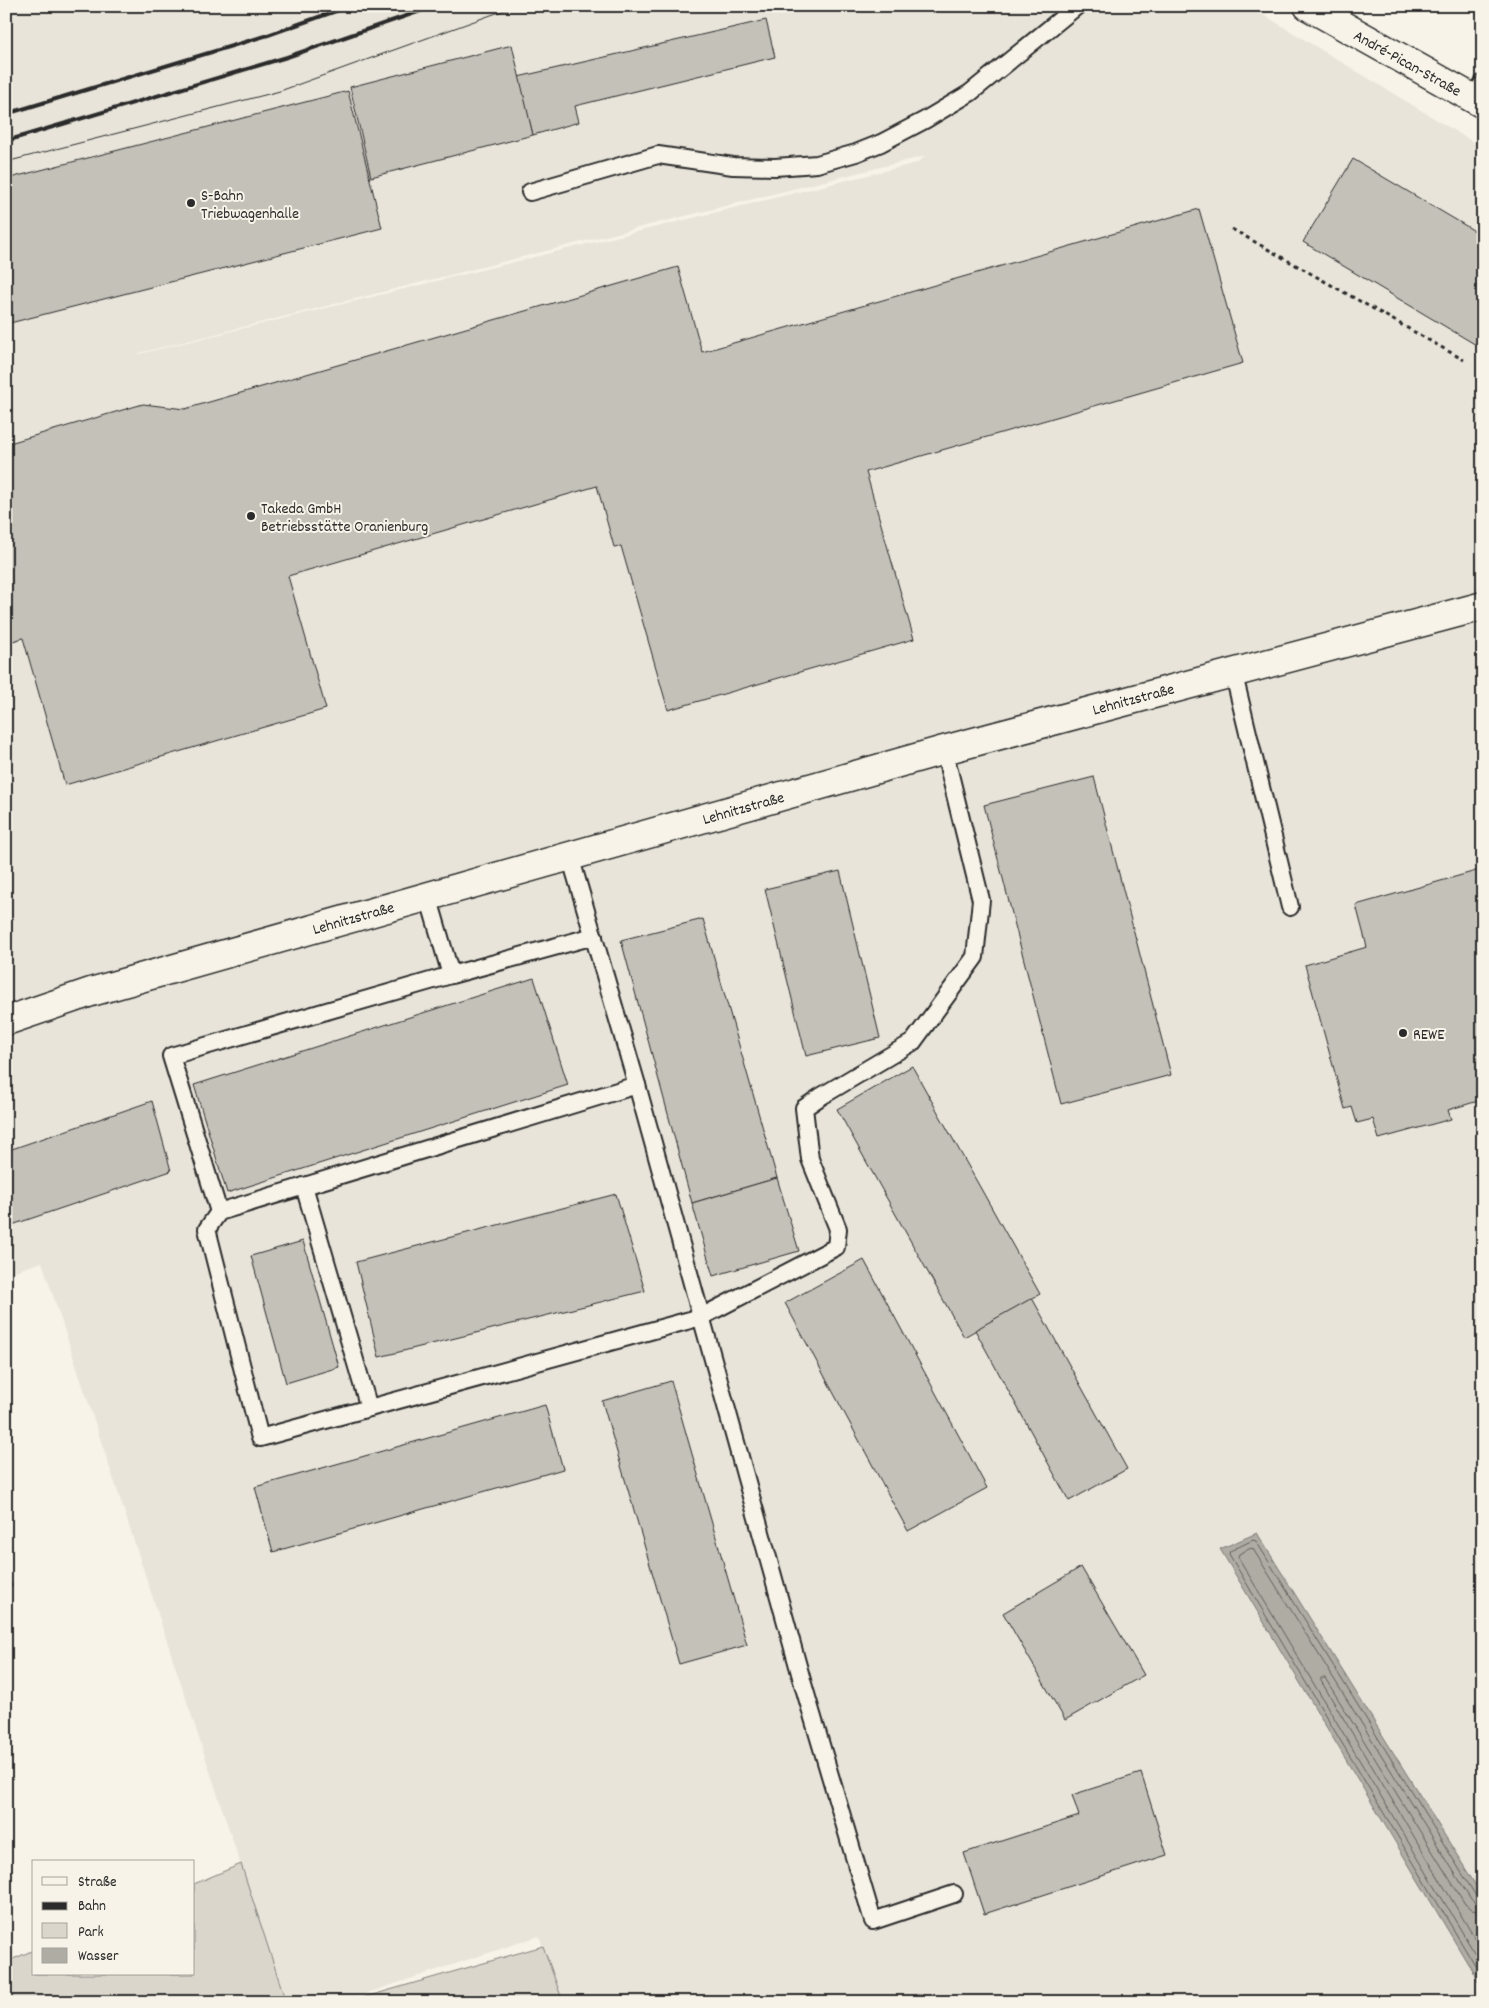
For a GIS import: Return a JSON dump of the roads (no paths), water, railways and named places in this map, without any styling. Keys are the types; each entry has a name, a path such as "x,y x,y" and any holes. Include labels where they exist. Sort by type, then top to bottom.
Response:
{"main road":[{"name":"André-Pican-Straße","path":"1308,6 1480,95"},
{"name":"Lehnitzstraße","path":"6,1021 91,992 944,750 1233,671 1483,606"}],"lane":[{"path":"530,192 658,155 733,166 775,167 817,164 856,153 881,143 925,120 970,93 1078,6"},
{"path":"1233,671 1290,907"},
{"path":"637,1085 219,1212 207,1229 260,1438 700,1317 836,1247 838,1229 810,1159 804,1108 913,1042 976,957 981,900 944,750"},
{"path":"570,856 637,1085 803,1684 873,1921 954,1894"},
{"path":"428,896 452,975"},
{"path":"219,1212 171,1056 594,936"},
{"path":"304,1186 370,1408"}],"water":[{"path":"1257,1533 1483,1897 1483,1989 1220,1549"}],"tram line":[{"path":"6,162 280,91 516,6"}],"railway":[{"path":"6,114 268,35 350,6"},
{"path":"6,141 287,57 435,6"}],"place":[{"name":"S-Bahn Triebwagenhalle","path":"191,203"},
{"name":"Takeda GmbH Betriebsstätte Oranienburg","path":"251,516"},
{"name":"REWE","path":"1403,1033"}]}
